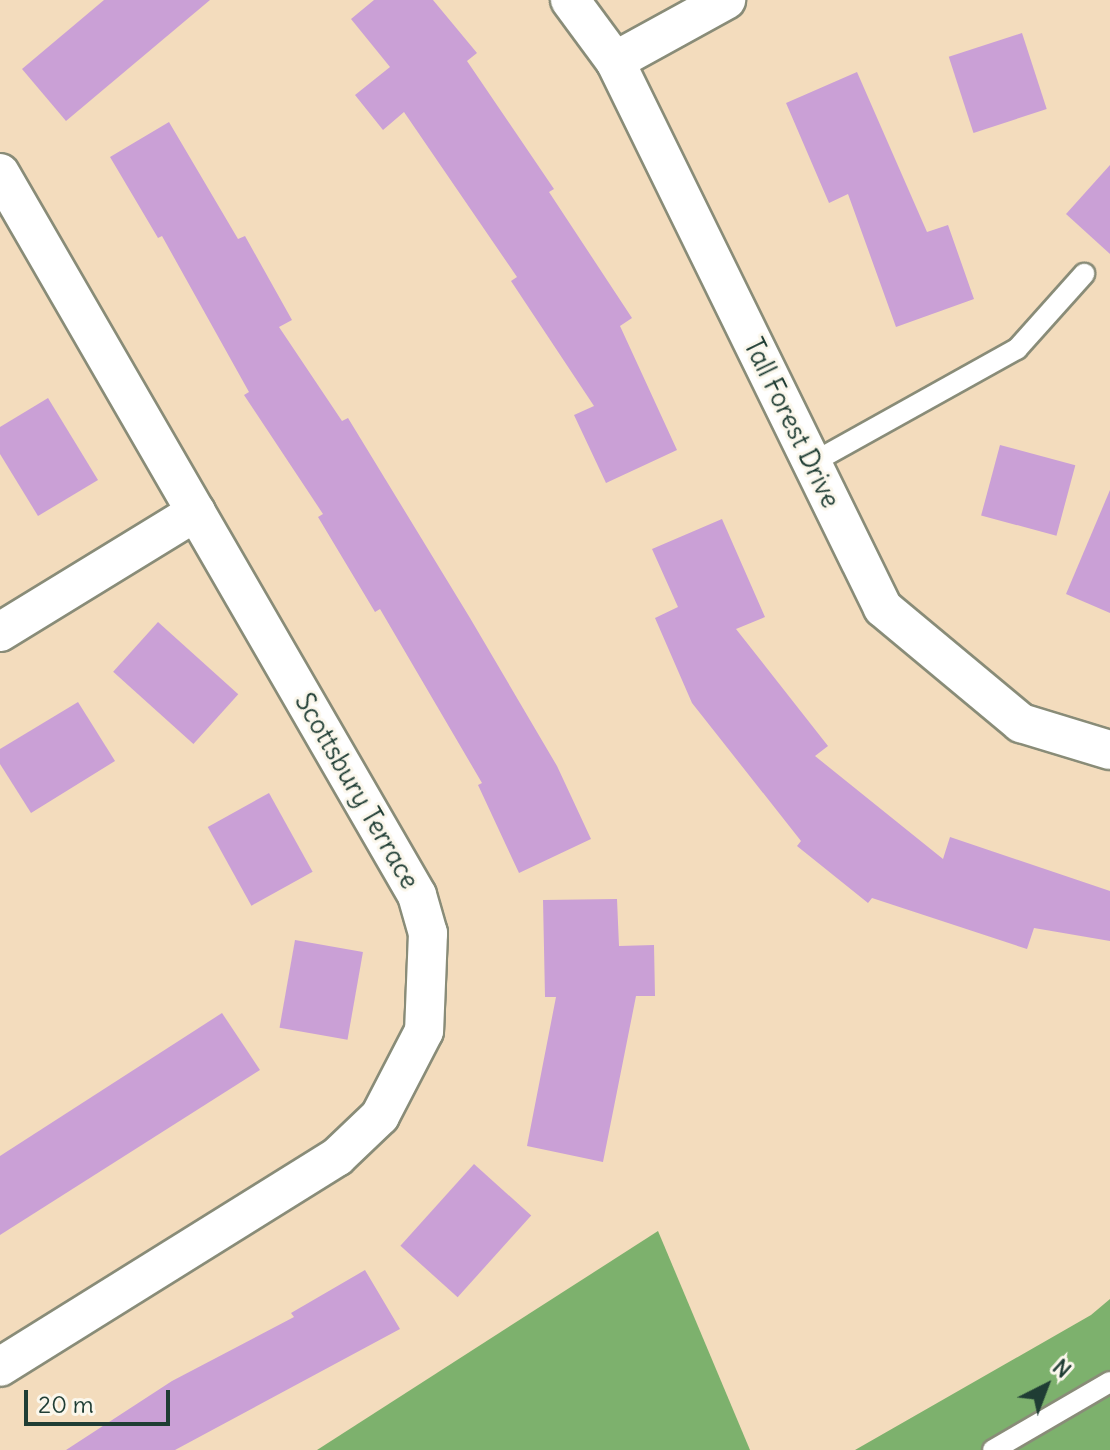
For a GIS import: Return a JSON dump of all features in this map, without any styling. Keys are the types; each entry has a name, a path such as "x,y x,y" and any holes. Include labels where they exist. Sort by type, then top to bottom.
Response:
{"street":[{"name":"Tall Forest Drive","path":"570,0 615,61 883,608 1021,723 1110,750"},
{"path":"615,61 726,0"},
{"name":"Scottsbury Terrace","path":"0,173 417,895 428,933 424,1031 380,1116 337,1157 0,1367"},
{"path":"0,632 196,512"}],"lane":[{"path":"812,463 1017,349 1084,274"},
{"path":"993,1450 1110,1382"}],"green space":[{"path":"658,1231 750,1450 317,1450"},
{"path":"1110,1299 1110,1450 855,1450 1091,1315"}],"building":[{"path":"104,0 210,0 66,121 22,69"},
{"path":"374,0 433,0 477,53 467,61 554,189 549,192 632,318 620,326 677,450 606,483 574,415 594,406 511,281 517,277 404,112 383,130 355,95 390,67 351,19"},
{"path":"1022,33 1047,109 973,133 949,57"},
{"path":"857,72 927,232 948,225 974,299 896,327 848,194 829,203 786,103"},
{"path":"169,122 238,239 245,236 292,320 279,327 342,421 348,418 470,618 557,766 591,839 519,873 478,785 482,783 380,609 375,612 318,517 323,514 244,395 249,392 162,236 158,238 110,157"},
{"path":"1110,165 1110,254 1066,214"},
{"path":"48,398 98,480 38,516 0,454 0,427"},
{"path":"1000,445 1075,465 1056,536 981,516"},
{"path":"1110,490 1110,613 1066,594"},
{"path":"722,519 765,617 736,629 828,746 815,756 943,859 950,837 1110,891 1110,941 1034,928 1027,949 872,898 868,903 797,846 801,841 692,703 655,618 678,607 652,549"},
{"path":"158,622 238,694 193,744 113,672"},
{"path":"78,702 115,761 31,813 0,764 0,749"},
{"path":"269,793 313,872 251,906 208,827"},
{"path":"617,899 619,946 654,945 655,996 636,996 603,1162 527,1146 556,997 545,997 543,900"},
{"path":"295,940 363,952 347,1040 280,1028"},
{"path":"222,1013 260,1070 0,1235 0,1156"},
{"path":"474,1164 531,1216 458,1297 400,1246"},
{"path":"365,1270 400,1329 175,1450 66,1450 172,1381 294,1317 291,1313"}]}
